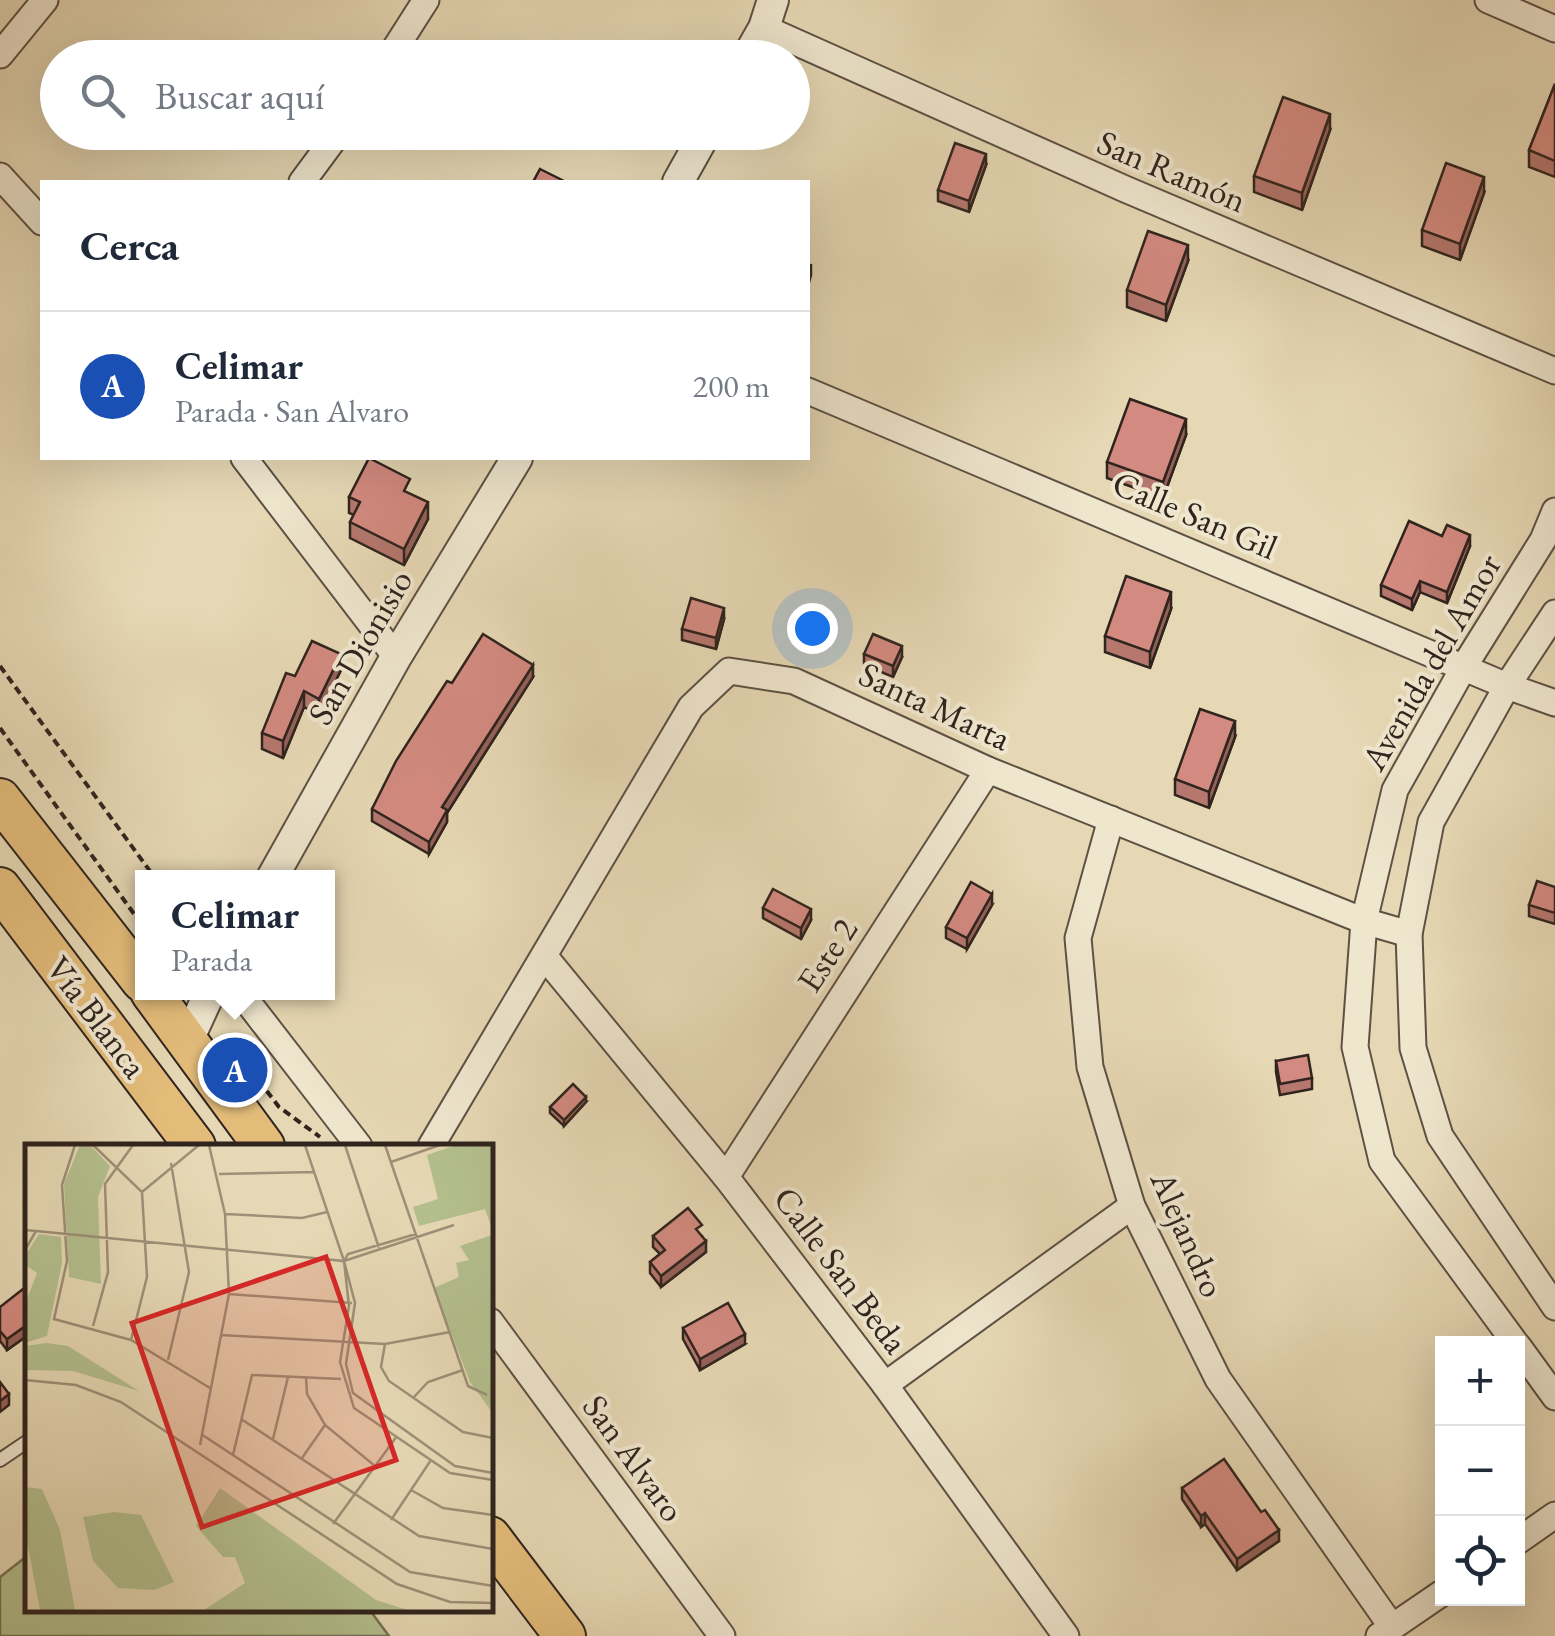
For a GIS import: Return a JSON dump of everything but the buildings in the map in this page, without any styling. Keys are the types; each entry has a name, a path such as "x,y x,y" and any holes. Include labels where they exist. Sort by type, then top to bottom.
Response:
{"highway":[{"path":"0,798 135,973"},
{"name":"Vía Blanca","path":"0,888 192,1144"},
{"path":"157,1000 263,1144"},
{"path":"492,1540 565,1636"}],"street":[{"path":"0,55 45,0"},
{"path":"400,40 426,0"},
{"path":"1488,0 1555,29"},
{"path":"756,40 769,14"},
{"name":"San Ramón","path":"769,14 1125,189 1555,371"},
{"path":"304,180 326,150"},
{"path":"679,180 696,150"},
{"path":"0,176 40,220"},
{"name":"Calle San Gil","path":"810,392 1507,686 1555,702"},
{"path":"246,460 396,658"},
{"name":"San Dionisio","path":"277,870 396,658 517,460"},
{"name":"Avenida del Amor","path":"1509,1336 1382,1161 1355,1047 1364,921 1395,790 1464,665 1542,540 1555,510"},
{"path":"1555,613 1507,686 1431,822 1409,934 1412,1048 1440,1136 1555,1307"},
{"name":"Santa Marta","path":"432,1144 691,707 729,671 794,680 988,770 1364,921 1409,934"},
{"name":"Este 2","path":"726,1177 988,770"},
{"name":"Alejandro","path":"1111,819 1078,938 1090,1067 1132,1206 1218,1379 1386,1631"},
{"name":"Calle San Beda","path":"545,957 726,1177 885,1384 1066,1636"},
{"path":"188,1040 206,1000"},
{"path":"246,1000 357,1144"},
{"path":"885,1384 1132,1206"},
{"name":"San Alvaro","path":"492,1324 722,1636"},
{"name":"Avenida del Amor","path":"1525,1357 1555,1397"},
{"path":"1525,1536 1555,1515"},
{"path":"1386,1631 1435,1597"}],"lane":[{"path":"0,1460 25,1442"}],"path":[{"path":"0,666 149,870"},
{"path":"0,728 135,915"},
{"path":"236,1050 279,1107 296,1123 330,1141"}],"green space":[{"path":"25,1558 25,1611 370,1611 389,1636 0,1636 0,1577"}],"place":[{"name":"Celimar","path":"235,1070"}]}
